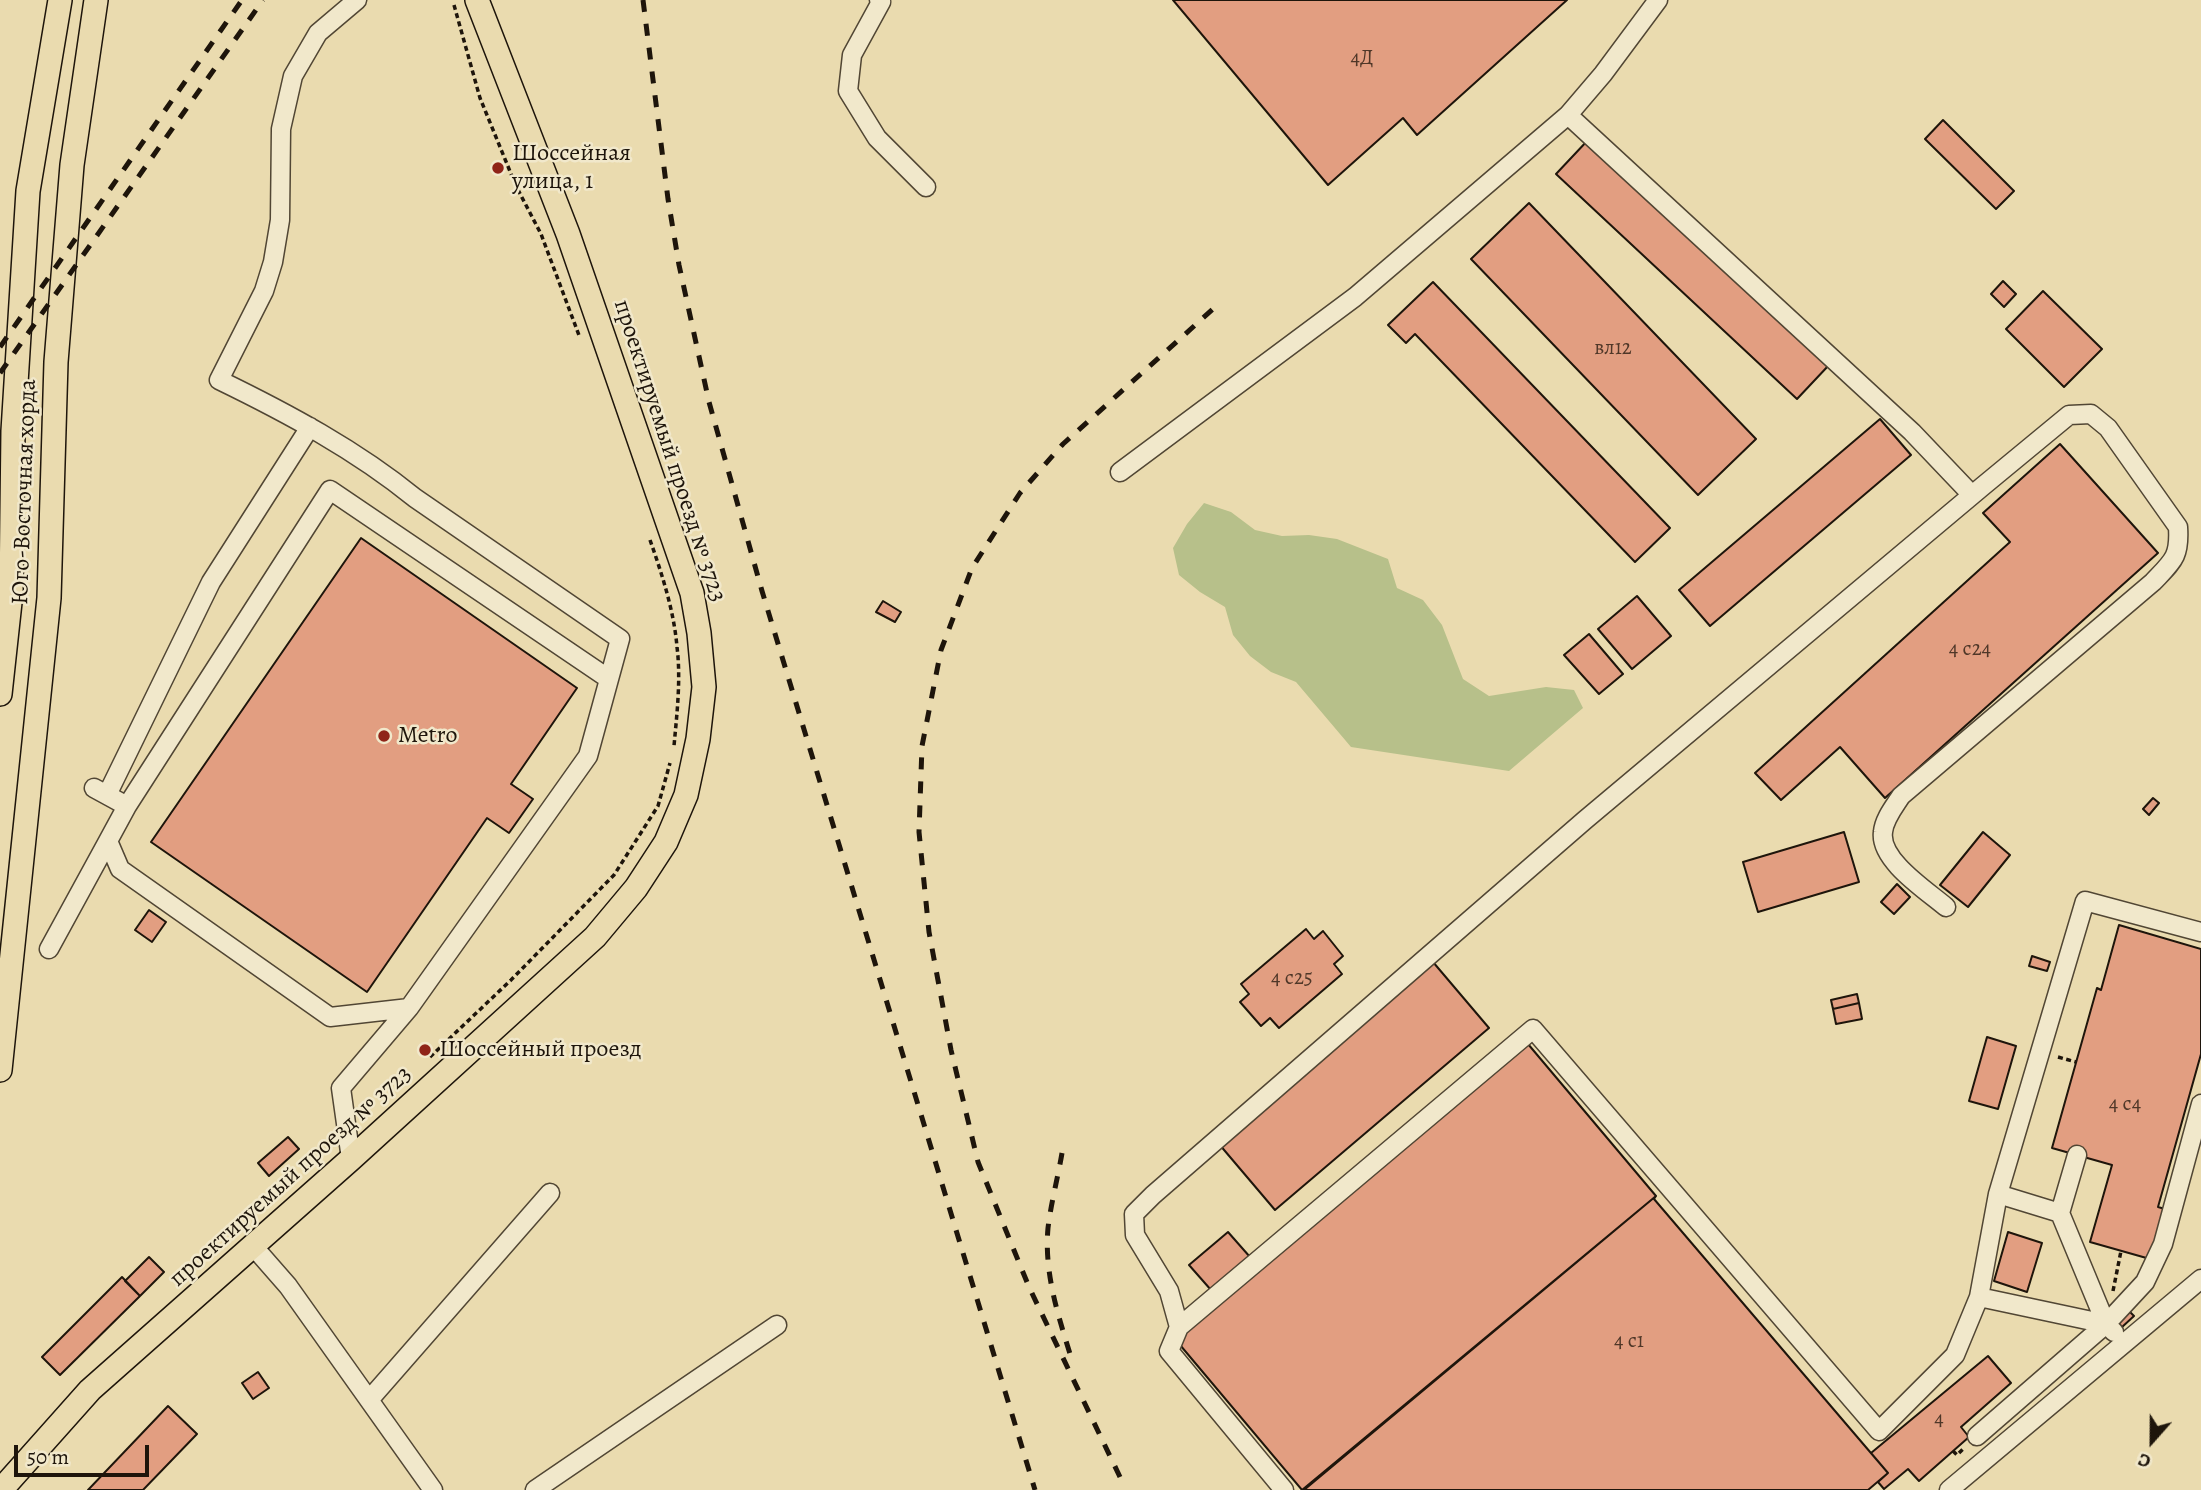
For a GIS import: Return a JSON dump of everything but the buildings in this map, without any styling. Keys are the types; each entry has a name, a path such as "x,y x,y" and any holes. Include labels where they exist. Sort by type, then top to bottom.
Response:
{"main road":[{"name":"Юго-Восточная хорда","path":"0,694 11,593 13,431 28,191 60,0"},
{"name":"Юго-Восточная хорда","path":"0,1070 49,598 56,362 72,165 96,0"},
{"name":"проектируемый проезд № 3723","path":"1,1490 90,1390 351,1159 595,937 636,888 666,842 686,795 698,739 704,687 692,593 568,234 477,0"},
{"path":"0,518 13,431"}],"street":[{"path":"351,1159 341,1088 409,1008 588,756 620,639 415,498 392,479 272,406 219,380 264,291 273,261 280,220 281,129 293,76 318,33 356,0"},
{"path":"879,0 881,2 852,55 848,91 877,138 926,187"},
{"path":"1120,472 1355,298 1568,115 1603,74 1658,0"},
{"path":"1568,115 1912,432 1972,495"},
{"path":"1179,1327 1169,1291 1135,1235 1134,1214 1585,820 1972,495 2069,415 2091,414 2108,428 2178,527 2179,545 2173,561 2154,582 1900,796 1882,832 1886,849 1898,867 1946,906"},
{"path":"127,806 101,791 211,582 310,428"},
{"path":"49,949 127,806 330,490 609,679"},
{"path":"108,841 120,869 330,1017 409,1008"},
{"path":"1284,1490 1170,1351 1179,1327 1533,1029 1879,1431 1955,1355 1979,1297 1998,1194 2085,901 2201,932"},
{"path":"1977,1436 2106,1324 2145,1282 2163,1244 2201,1104"},
{"path":"2077,1155 2060,1213 2106,1324 2124,1343"},
{"path":"369,1400 550,1193"},
{"path":"1998,1194 2060,1213"},
{"path":"253,1246 288,1286 433,1490"},
{"path":"1949,1490 2201,1279"},
{"path":"1979,1297 2106,1324"},
{"path":"535,1490 777,1325"}],"green space":[{"path":"1204,503 1231,512 1255,530 1282,536 1309,535 1337,539 1388,559 1397,588 1423,600 1442,625 1463,679 1489,696 1546,687 1574,690 1583,708 1509,771 1351,747 1296,682 1271,672 1250,656 1233,635 1225,607 1179,575 1173,548"}],"railway":[{"path":"0,347 242,0"},
{"path":"0,373 263,0"},
{"path":"643,0 668,199 679,265 709,402 762,591 1035,1490"},
{"path":"1120,1477 1029,1287 978,1162 951,1050 929,932 919,832 922,746 941,650 972,568 1020,493 1063,444 1213,309"},
{"path":"1062,1153 1049,1219 1047,1245 1053,1294 1071,1357"}],"place":[{"name":"Шоссейная улица, 1","path":"498,168"},
{"name":"Metro","path":"384,736"},
{"name":"Шоссейный проезд","path":"425,1050"}]}
